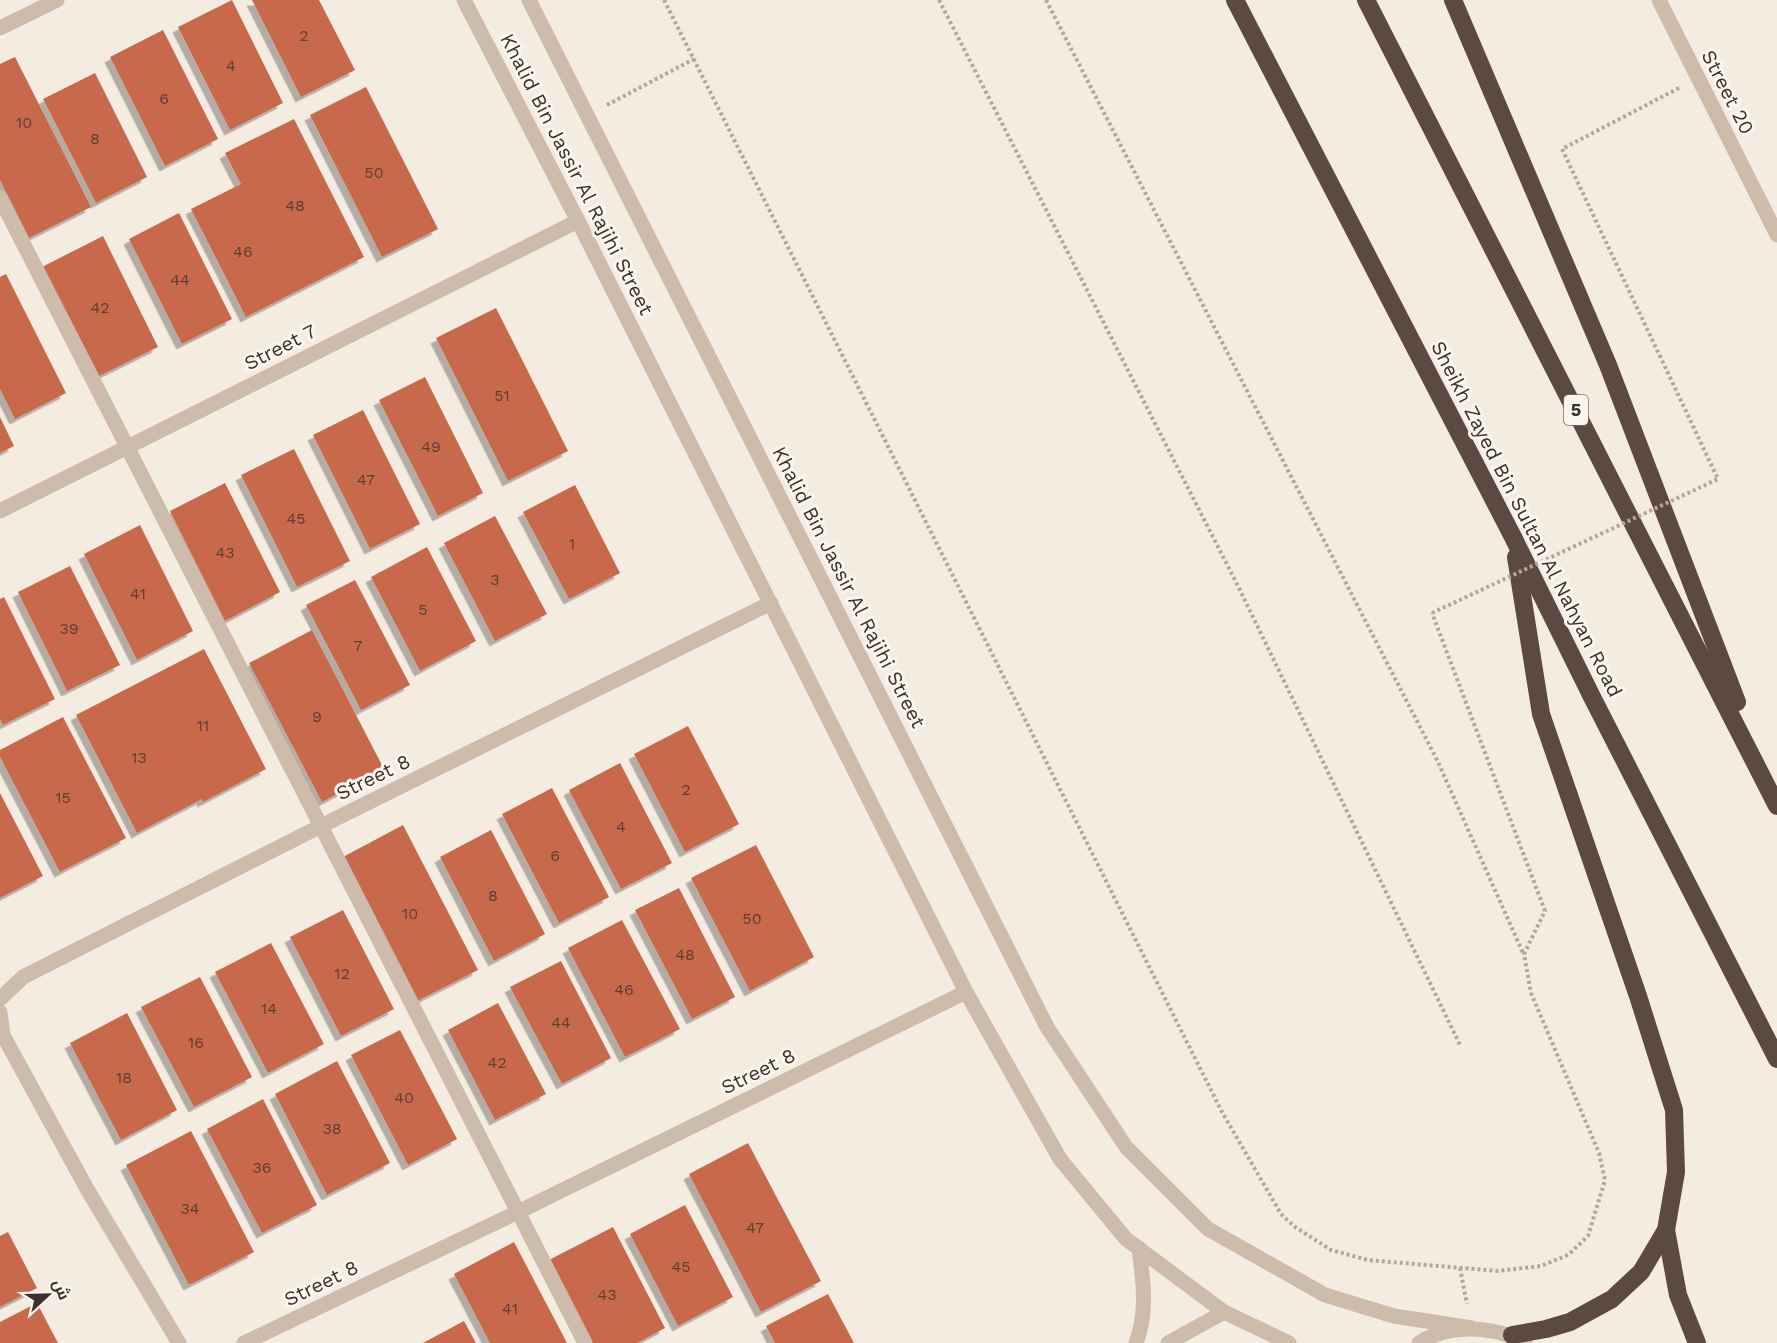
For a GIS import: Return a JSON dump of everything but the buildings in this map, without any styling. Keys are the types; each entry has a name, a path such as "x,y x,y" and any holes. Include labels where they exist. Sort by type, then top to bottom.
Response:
{"highway":[{"name":"Sheikh Zayed Bin Sultan Al Nahyan Road","path":"1234,0 1513,537 1777,1059"},
{"name":"5","path":"1366,0 1777,806"},
{"path":"1453,0 1608,365 1769,788"},
{"path":"1513,537 1541,714 1638,996 1674,1110 1676,1172 1666,1230 1678,1295 1697,1343"},
{"path":"1518,1339 1570,1322 1612,1299 1641,1272 1666,1230"}],"street":[{"path":"0,28 57,0"},
{"name":"Khalid Bin Jassir Al Rajihi Street","path":"464,0 578,221 966,992 1060,1160 1126,1239 1224,1312 1289,1343"},
{"name":"Khalid Bin Jassir Al Rajihi Street","path":"529,0 1047,1027 1126,1147 1208,1230 1325,1295 1394,1316 1473,1328 1518,1339"},
{"name":"Street 20","path":"1659,0 1777,235"},
{"path":"0,198 125,448 585,1343"},
{"name":"Street 7","path":"0,511 578,221"},
{"name":"Street 8","path":"0,999 23,977 771,603"},
{"name":"Street 8","path":"244,1343 518,1212 966,992"},
{"path":"0,1012 3,1035 14,1056 87,1189 179,1343"},
{"path":"1136,1343 1144,1307 1139,1248"},
{"path":"1168,1343 1224,1312"},
{"path":"1419,1343 1431,1335 1473,1328"}],"path":[{"path":"664,0 1216,1102 1263,1187 1281,1214 1295,1227 1331,1250 1368,1260 1497,1271 1541,1266 1568,1255 1588,1236 1605,1180 1599,1153 1536,1010 1530,993 1524,954 1438,762 1046,0"},
{"path":"939,0 1238,586 1460,1045"},
{"path":"587,115 694,58"},
{"path":"1524,954 1545,911 1431,613 1718,479 1562,149 1698,79"},
{"path":"1460,1268 1473,1328"}]}
